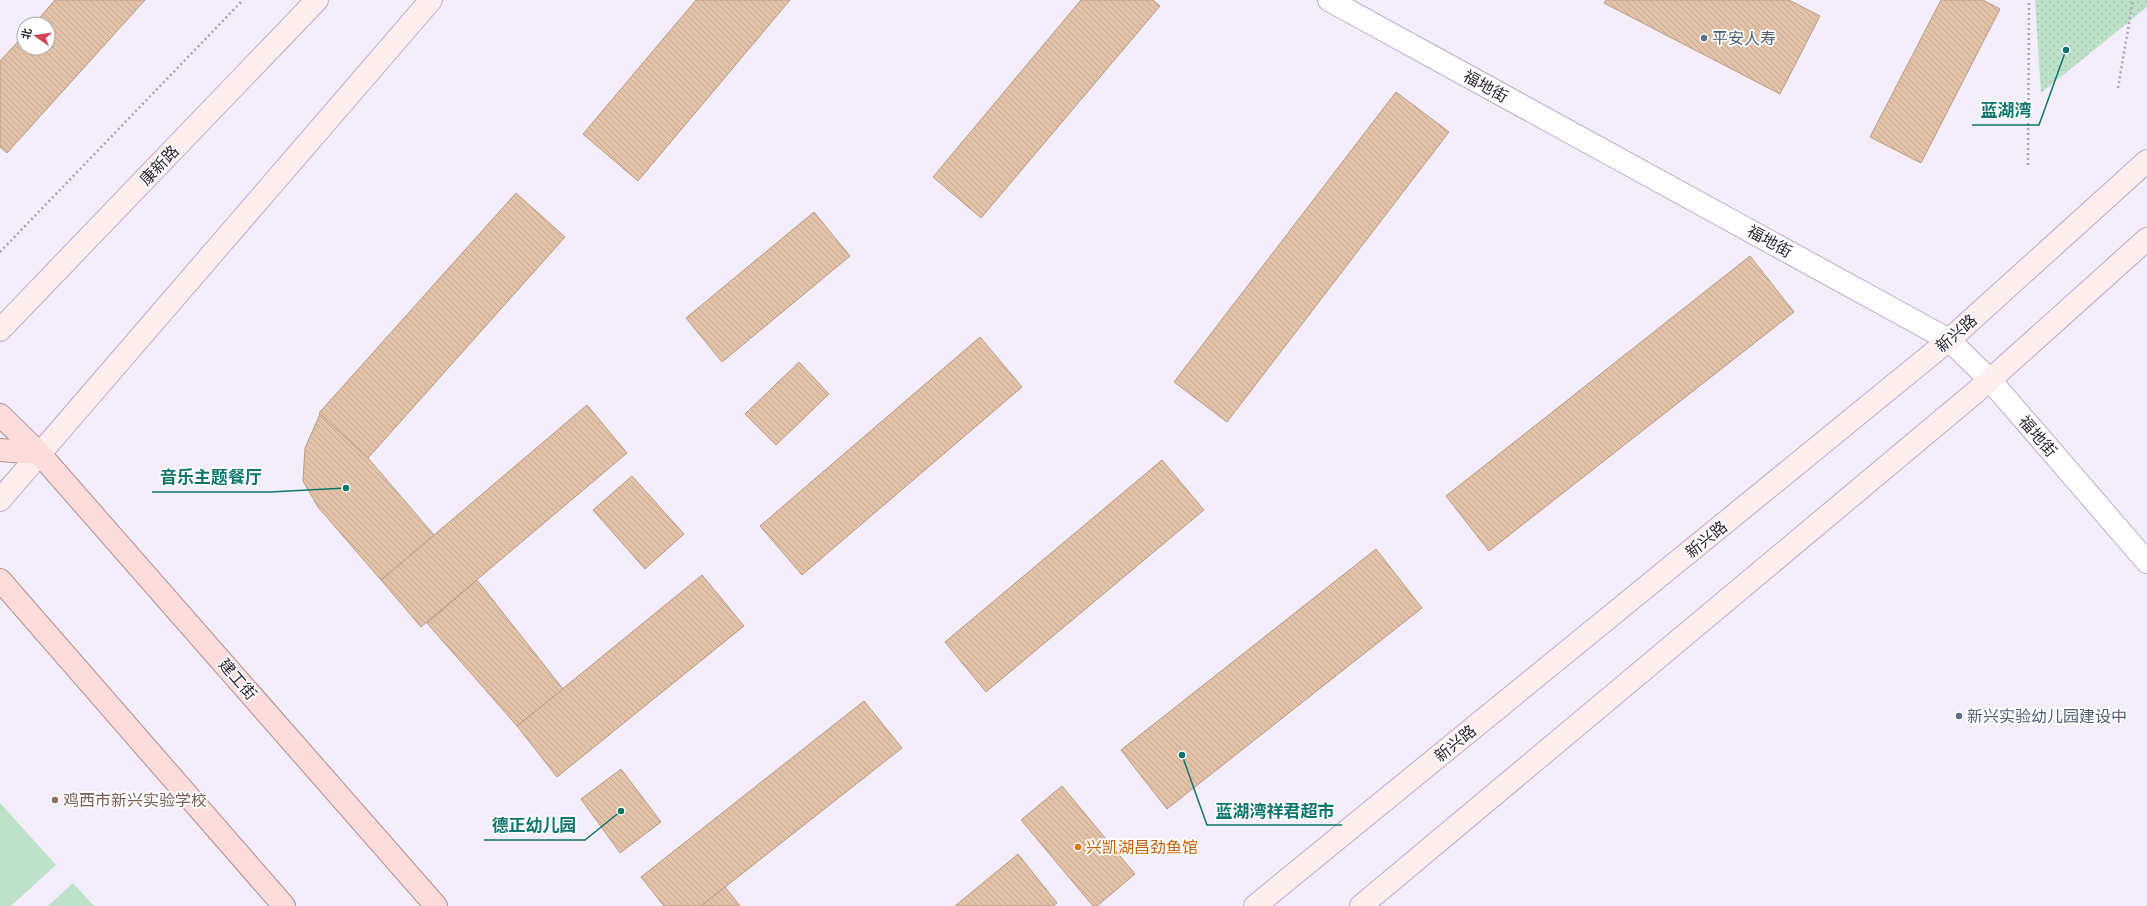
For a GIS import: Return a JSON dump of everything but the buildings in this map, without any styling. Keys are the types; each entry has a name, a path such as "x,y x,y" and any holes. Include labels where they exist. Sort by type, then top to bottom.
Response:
{"main road":[{"name":"康新路","path":"0,330 317,0"},
{"path":"0,500 431,0"},
{"name":"新兴路","path":"1255,906 1950,340 2147,161"},
{"path":"1361,906 1990,380 2147,240"},
{"name":"建工街","path":"0,415 40,453 436,906"},
{"path":"0,450 40,453"},
{"path":"0,580 284,906"}],"street":[{"name":"福地街","path":"1329,0 1950,340 1990,380 2147,562"}],"path":[{"path":"0,252 243,0"},
{"path":"2028,165 2029,0"},
{"path":"2118,88 2133,0"}],"green space":[{"path":"2035,0 2147,0 2147,7 2041,93"},
{"path":"0,803 56,865 11,906 0,906"},
{"path":"73,883 94,906 48,906"}],"place":[{"name":"平安人寿","path":"1704,38"},
{"name":"蓝湖湾","path":"2066,50"},
{"name":"音乐主题餐厅","path":"346,488"},
{"name":"新兴实验幼儿园建设中","path":"1959,716"},
{"name":"蓝湖湾祥君超市","path":"1182,755"},
{"name":"鸡西市新兴实验学校","path":"55,800"},
{"name":"德正幼儿园","path":"621,811"},
{"name":"兴凯湖昌劲鱼馆","path":"1078,847"}]}
